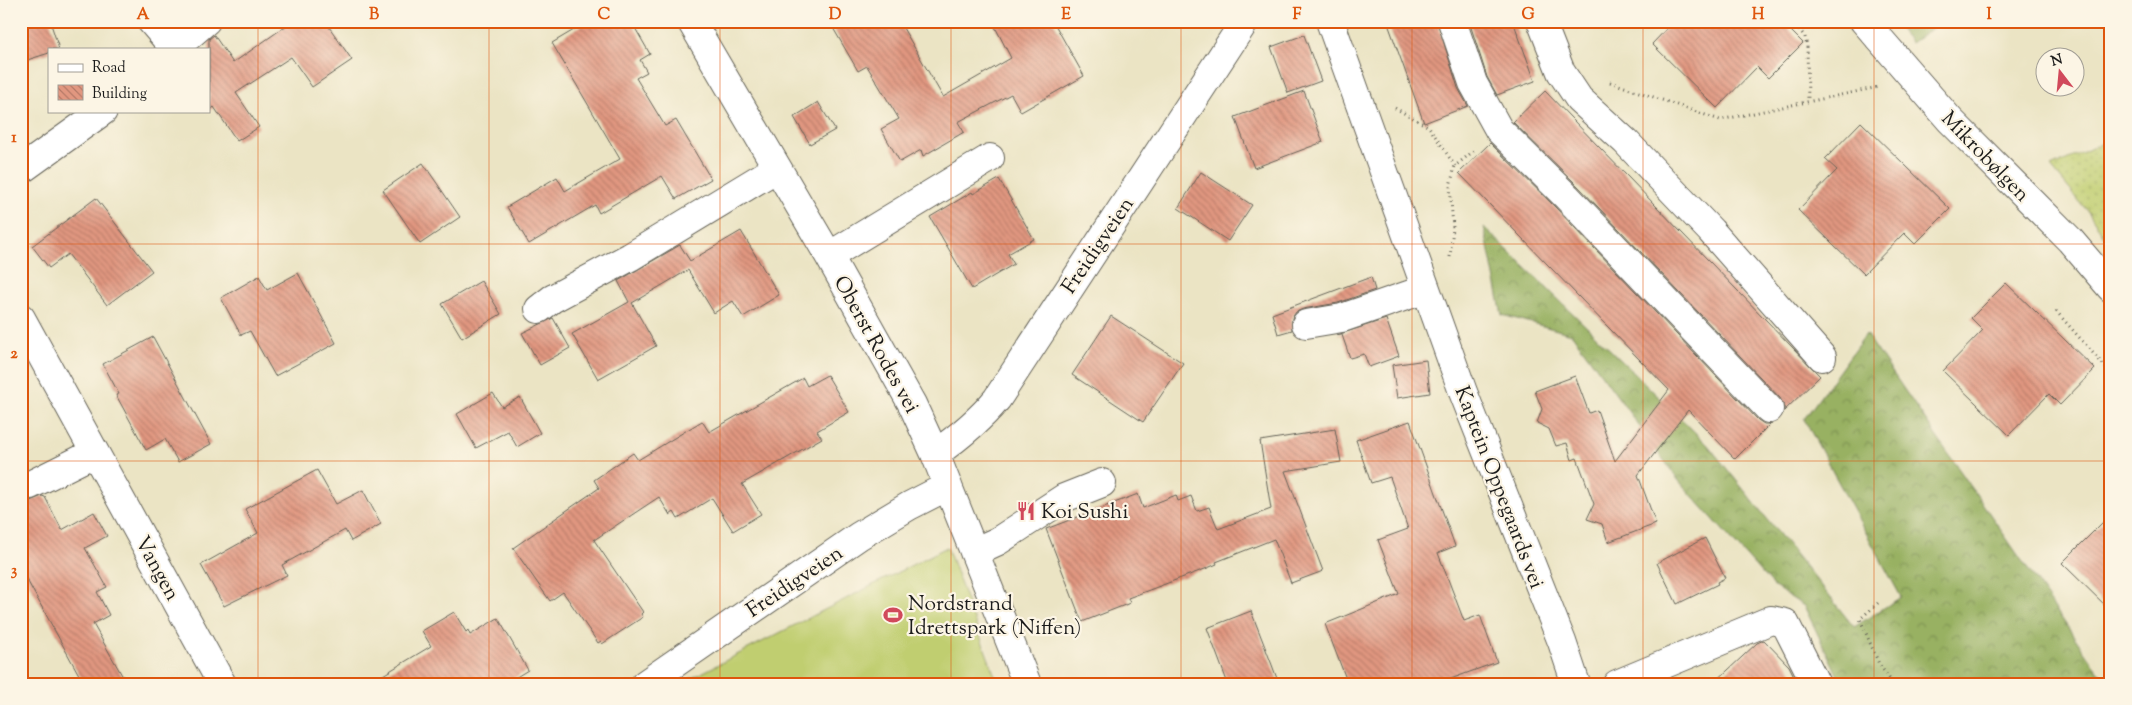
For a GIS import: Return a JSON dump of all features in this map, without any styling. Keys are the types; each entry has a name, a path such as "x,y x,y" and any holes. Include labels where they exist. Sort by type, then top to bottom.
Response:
{"street":[{"path":"151,21 174,48 206,21"},
{"name":"Oberst Rodes vei","path":"691,21 829,256 912,404 935,454 1027,684"},
{"name":"Freidigveien","path":"935,454 966,432 997,399 1245,21"},
{"name":"Kaptein Oppegaards vei","path":"1330,21 1463,392 1562,642 1576,684"},
{"path":"1452,21 1473,83 1499,130 1567,197 1770,409"},
{"path":"1541,21 1561,72 1579,99 1626,142 1711,230 1822,358"},
{"name":"Mikrobølgen","path":"1864,21 1950,120 2070,240 2111,288"},
{"path":"21,170 102,112"},
{"path":"829,256 990,158"},
{"path":"539,309 552,299 630,256 777,168"},
{"path":"1306,324 1342,318 1425,284"},
{"name":"Vangen","path":"21,318 222,684"},
{"path":"30,485 94,453"},
{"path":"974,552 998,542 1064,498 1102,483"},
{"name":"Freidigveien","path":"645,684 859,536 948,486"},
{"path":"1617,684 1771,620 1785,623 1816,684"}],"path":[{"path":"1793,21 1805,37 1807,46 1808,101"},
{"path":"1561,72 1588,74 1720,120 1880,87"},
{"path":"1394,107 1430,127 1455,166 1450,192 1453,228 1449,269 1425,284"},
{"path":"2056,311 2107,370 2111,396"},
{"path":"1878,603 1860,618 1879,664 1893,684"}],"green space":[{"path":"1893,21 1943,21 1911,43"},
{"path":"2105,142 2111,150 2111,248 2089,213 2051,167"},
{"path":"1484,227 1707,444 1854,627 1901,597 1804,419 1866,334 2093,664 2109,684 1842,684 1804,606 1773,586 1679,481 1572,334 1502,315"},
{"name":"Nordstrand Idrettspark (Niffen)","path":"947,547 998,684 680,684"}],"building":[{"path":"21,21 50,21 59,48 48,48 48,53 21,62"},
{"path":"293,21 325,21 352,60 312,87 291,57 236,93 259,127 237,141 214,107 210,110 209,39 214,35 233,63"},
{"path":"589,21 631,21 650,54 640,60 647,72 636,78 665,126 676,120 711,179 676,199 662,176 599,213 595,205 529,244 507,207 557,177 565,191 620,159 552,43"},
{"path":"829,21 899,21 943,97 1011,58 992,21 1053,21 1084,76 1021,112 1011,94 958,122 964,132 923,156 921,150 900,162 881,129 899,119 867,66 858,71"},
{"path":"1387,21 1437,21 1458,88 1468,106 1424,123"},
{"path":"1469,21 1513,21 1535,81 1497,95 1487,77"},
{"path":"1674,21 1781,21 1803,43 1768,78 1757,67 1717,108 1652,44"},
{"path":"1304,35 1321,81 1288,93 1271,47"},
{"path":"1304,91 1323,142 1254,168 1235,117"},
{"path":"1545,91 1820,376 1784,411 1784,405 1780,398 1578,186 1513,122"},
{"path":"818,102 835,130 810,144 794,117"},
{"path":"1861,122 1950,209 1915,244 1904,233 1864,274 1798,210 1837,170 1825,159"},
{"path":"1490,143 1556,208 1758,420 1764,424 1770,424 1735,459 1688,410 1638,475 1656,524 1608,542 1602,524 1587,519 1594,504 1577,458 1572,460 1567,443 1556,446 1549,429 1537,423 1542,409 1535,391 1575,376 1589,413 1597,410 1615,461 1669,390 1459,173"},
{"path":"423,163 460,217 420,244 383,190"},
{"path":"1201,172 1252,205 1228,241 1178,208"},
{"path":"999,179 1034,239 1008,254 1014,264 972,289 930,217 972,192 973,194"},
{"path":"96,198 152,271 107,305 68,254 49,268 32,246"},
{"path":"741,231 779,295 743,317 733,301 714,313 688,270 632,303 656,346 598,379 572,334 629,302 618,281 680,245 690,261"},
{"path":"298,273 336,343 275,376 250,331 241,335 221,298 259,276 267,290"},
{"path":"1371,277 1375,290 1338,303 1296,312 1292,318 1292,330 1278,334 1272,314"},
{"path":"481,281 501,314 462,338 442,304"},
{"path":"2006,283 2095,369 2060,405 2049,394 2009,435 1943,371 1983,330 1971,318"},
{"path":"1111,316 1183,363 1143,422 1072,375"},
{"path":"553,318 570,348 540,365 522,333"},
{"path":"1386,319 1399,356 1369,367 1364,354 1350,358 1342,335 1337,335"},
{"path":"153,337 211,444 178,462 165,439 146,450 116,395 119,394 103,364"},
{"path":"1426,360 1430,393 1397,398 1392,365"},
{"path":"827,375 849,412 817,431 822,438 742,484 761,514 733,531 712,498 678,519 674,512 670,515 659,497 594,540 643,612 641,614 643,617 602,644 601,641 598,643 563,592 550,601 513,548 599,488 594,480 633,453 638,460 702,421 709,432 803,378 807,386"},
{"path":"493,393 502,407 520,397 540,433 517,447 508,431 476,448 457,414"},
{"path":"1410,421 1455,546 1438,553 1464,621 1480,615 1497,662 1437,684 1348,684 1325,624 1399,594 1378,540 1408,529 1390,477 1371,483 1356,440"},
{"path":"1335,429 1341,462 1285,471 1323,571 1291,583 1274,539 1216,562 1217,564 1205,569 1128,598 1130,603 1082,622 1046,529 1138,494 1143,508 1176,495 1178,501 1191,496 1197,511 1209,507 1218,529 1271,509 1260,441"},
{"path":"317,470 336,504 363,490 381,524 351,541 345,530 282,565 287,575 224,606 201,565 258,533 245,509"},
{"path":"42,496 45,497 62,530 94,512 107,536 85,548 107,587 97,592 109,615 93,624 127,684 84,684 21,569 21,498 30,501"},
{"path":"2111,514 2111,611 2062,563"},
{"path":"1705,538 1725,578 1717,582 1718,584 1677,604 1657,563"},
{"path":"1251,611 1279,684 1228,684 1207,628"},
{"path":"454,612 466,632 468,630 470,635 498,618 528,670 505,684 368,684 431,646 422,631"},
{"path":"1764,640 1789,666 1798,684 1713,684 1757,643"}],"place":[{"name":"Koi Sushi","path":"1026,511"},
{"name":"Nordstrand Idrettspark (Niffen)","path":"893,615"}]}
